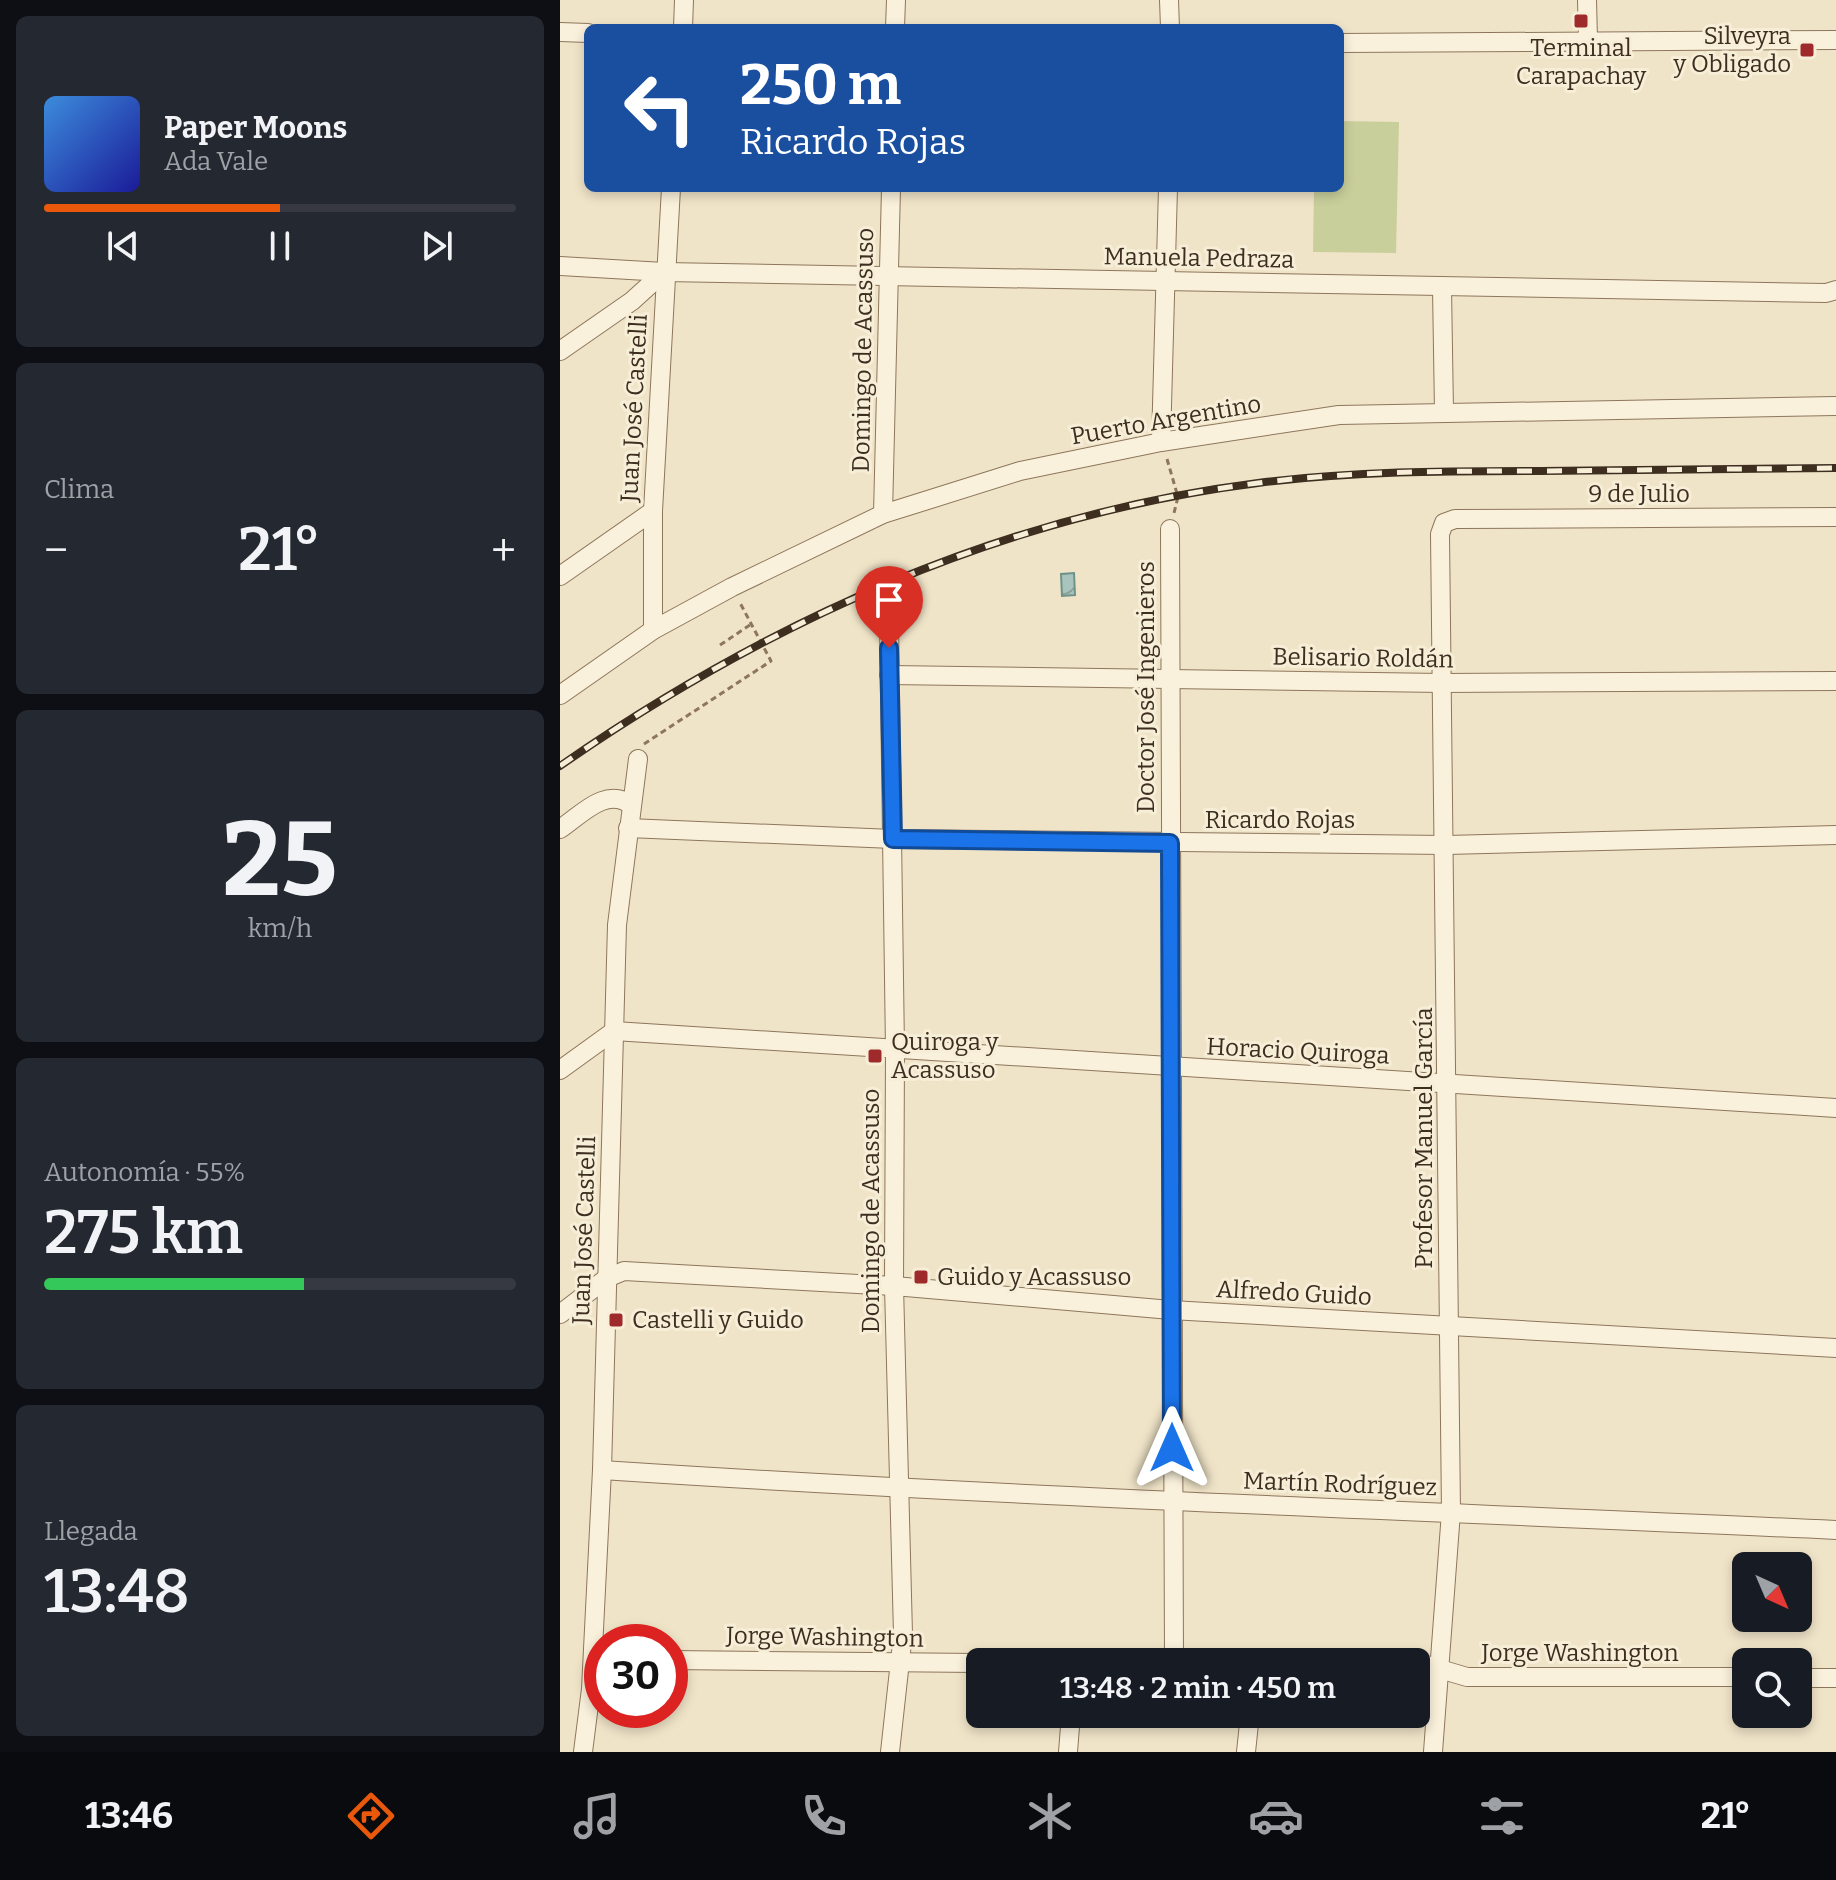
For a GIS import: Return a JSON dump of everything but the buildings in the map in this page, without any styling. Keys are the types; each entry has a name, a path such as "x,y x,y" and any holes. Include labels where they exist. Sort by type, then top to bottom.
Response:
{"street":[{"path":"683,24 684,0"},
{"path":"895,24 896,0"},
{"path":"1169,0 1170,24"},
{"path":"1587,0 1588,39"},
{"path":"560,32 584,33"},
{"path":"1344,43 1588,39 1836,40"},
{"name":"Juan José Castelli","path":"653,630 653,511 671,192"},
{"name":"Domingo de Acassuso","path":"883,514 891,192"},
{"path":"1161,442 1168,192"},
{"name":"Manuela Pedraza","path":"560,266 664,272 1442,288 1826,293 1836,290"},
{"path":"560,351 632,301 664,272"},
{"path":"1442,288 1444,412"},
{"name":"Puerto Argentino","path":"560,695 653,630 732,587 883,514 1020,471 1161,442 1339,415 1836,406"},
{"path":"560,576 653,511"},
{"name":"9 de Julio","path":"1444,523 1455,519 1836,517"},
{"name":"Profesor Manuel García","path":"1433,1752 1451,1512 1446,845 1440,534 1444,523"},
{"name":"Doctor José Ingenieros","path":"1170,529 1174,1648"},
{"name":"Domingo de Acassuso","path":"889,621 895,1050 894,1286 902,1662 890,1752"},
{"name":"Belisario Roldán","path":"889,675 1442,683 1836,681"},
{"name":"Juan José Castelli","path":"598,1624 617,925 638,759"},
{"path":"560,829 604,799 615,797 631,805"},
{"name":"Ricardo Rojas","path":"628,828 893,839 1446,845 1836,835"},
{"path":"560,1070 614,1031"},
{"name":"Horacio Quiroga","path":"614,1031 1836,1108"},
{"name":"Alfredo Guido","path":"607,1278 624,1271 894,1286 1171,1310 1836,1348"},
{"path":"560,1314 607,1278"},
{"name":"Martín Rodríguez","path":"602,1470 900,1490 1836,1530"},
{"name":"Jorge Washington","path":"688,1660 966,1663"},
{"name":"Jorge Washington","path":"1430,1666 1467,1677 1732,1677"},
{"path":"1812,1678 1836,1678"},
{"name":"Juan José Castelli","path":"583,1752 587,1728"},
{"path":"1068,1752 1070,1728"},
{"path":"1246,1752 1249,1728"}],"path":[{"path":"1161,442 1178,497 1170,529"},
{"path":"638,759 638,747 771,661 732,587"},
{"path":"720,645 750,625"}],"green space":[{"path":"1344,121 1399,122 1396,253 1313,252 1314,192 1344,192"}],"water":[{"path":"1074,573 1075,595 1062,596 1061,574"}],"railway":[{"path":"560,766 721,665 805,621 892,582 980,548 1071,520 1163,498 1258,483 1363,474 1836,468"}],"place":[{"name":"Terminal Carapachay","path":"1581,21"},
{"name":"Silveyra y Obligado","path":"1807,50"},
{"name":"Quiroga y Acassuso","path":"875,1056"},
{"name":"Guido y Acassuso","path":"921,1277"},
{"name":"Castelli y Guido","path":"616,1320"}],"route":[{"path":"889,648 893,839 1170,843 1172,1448"}]}
